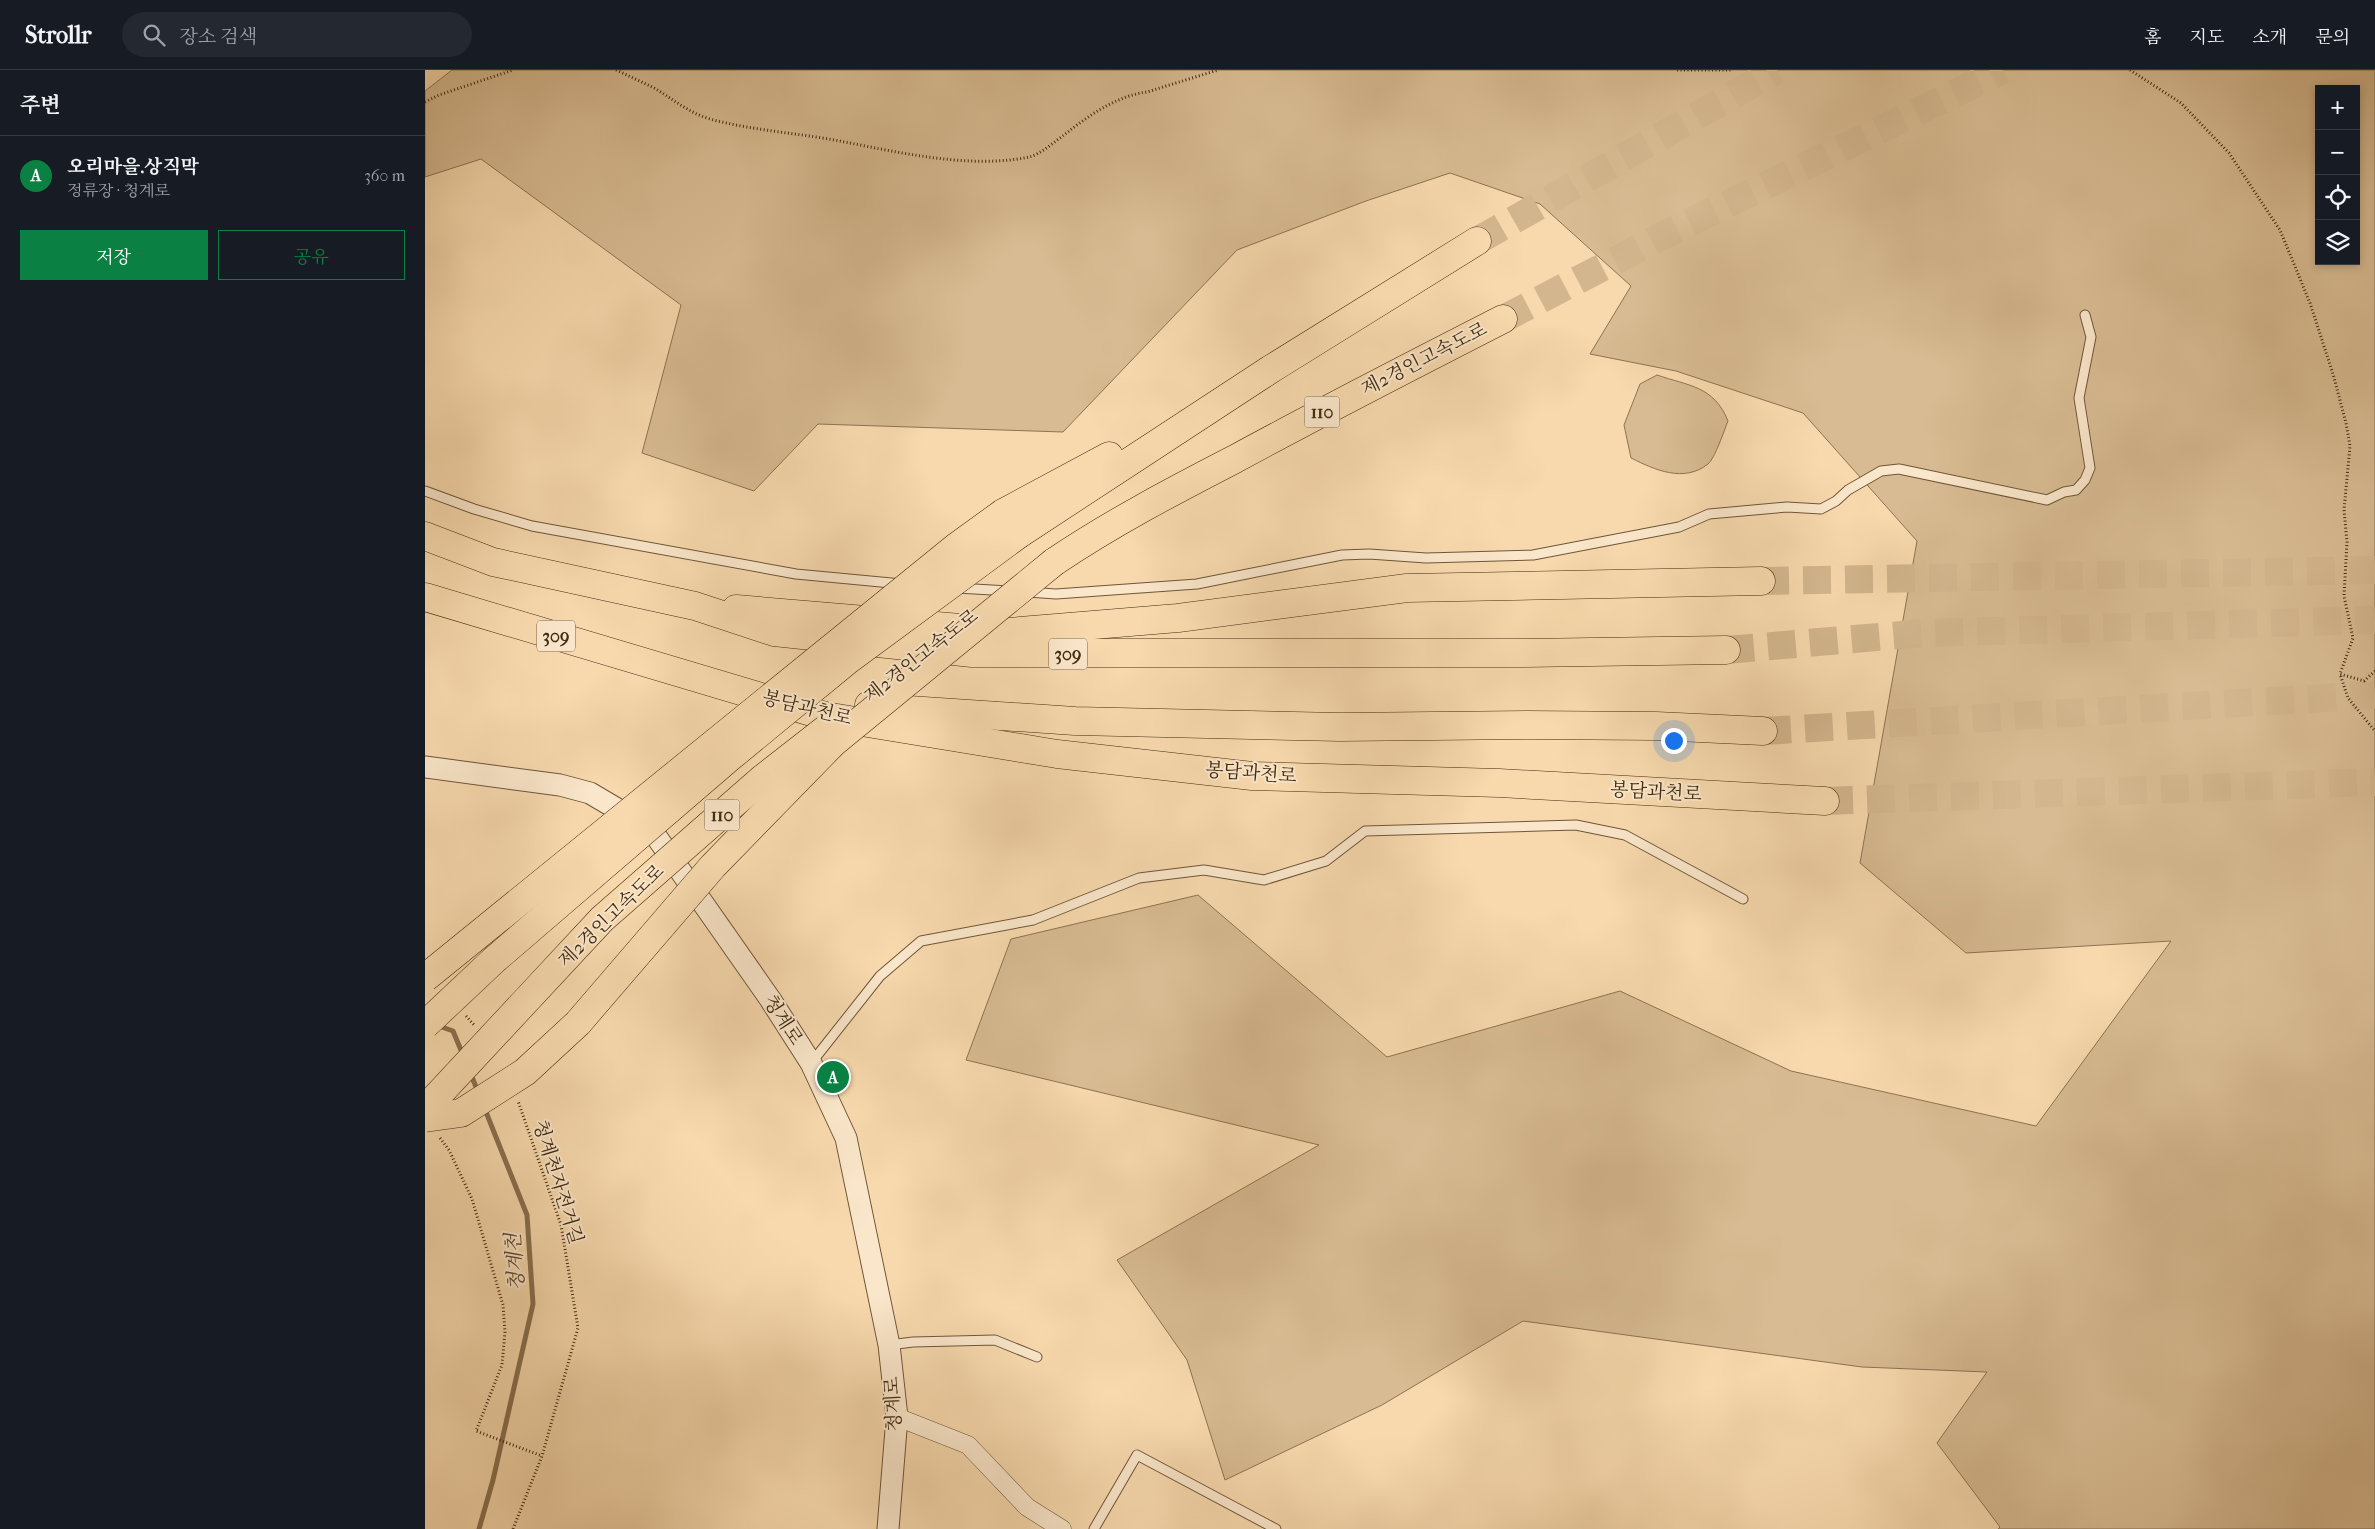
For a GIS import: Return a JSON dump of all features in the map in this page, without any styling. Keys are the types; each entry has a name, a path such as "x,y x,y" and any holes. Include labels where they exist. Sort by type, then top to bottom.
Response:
{"highway":[{"name":"제2경인고속도로","path":"425,1025 494,960 729,758 848,660 1019,534 1271,369 1477,241"},
{"name":"제2경인고속도로","path":"425,1109 602,919 755,786 974,615 1054,562 1143,508 1345,399 1503,319"},
{"path":"425,978 949,553 1003,514 1271,369"},
{"name":"309","path":"425,536 493,562 695,606 774,632 972,653 1500,653 1726,650"},
{"path":"432,1127 461,1113 525,1072 578,1023 713,866 833,743 1054,562"},
{"path":"695,606 1008,632 1178,618 1407,588 1761,581"},
{"name":"봉담과천로","path":"425,597 825,716 1057,754 1252,776 1499,783 1825,801"},
{"name":"봉담과천로","path":"687,674 893,709 1075,722 1340,727 1656,726 1763,731"}],"street":[{"name":"청계로","path":"425,767 559,785 590,793 651,829 770,998 811,1063 846,1138 889,1345 897,1418 888,1529"},
{"path":"897,1418 968,1445 1027,1507 1062,1529"}],"lane":[{"path":"425,490 474,509 532,526 796,574 870,582 1056,594 1197,584 1342,555 1369,554 1426,558 1501,558 1533,555 1679,527 1709,514 1762,508 1821,508 1836,501 1848,490 1881,471 1899,468 2047,500 2064,492 2076,490 2085,480 2090,468 2079,398 2091,337 2085,314"},
{"path":"811,1063 880,976 921,941 1033,920 1139,878 1204,870 1264,880 1326,861 1365,831 1576,825 1625,835 1743,899"},
{"path":"889,1345 913,1342 995,1340 1037,1357"},
{"path":"1094,1529 1137,1455 1277,1529"}],"path":[{"path":"425,102 439,95 513,70"},
{"path":"617,70 655,89 693,112 710,119 773,132 845,142 867,148 935,158 977,161 1031,156 1110,103 1135,93 1147,92 1218,70"},
{"path":"1677,70 1733,70"},
{"path":"2130,70 2181,103 2229,153 2280,230 2311,303 2333,374 2346,422 2350,446 2344,510 2347,542 2344,596 2353,638 2340,674 2348,698 2375,731"},
{"path":"2340,674 2364,681 2375,671"},
{"path":"463,1014 470,1018 480,1033"},
{"name":"청계천자전거길","path":"513,1529 542,1456 578,1328 561,1225 515,1094"},
{"path":"432,1127 449,1150 472,1199 503,1305 505,1332 502,1365 475,1431 542,1456"}],"shaded area":[{"path":"452,70 2375,70 2375,1529 1998,1529 2000,1527 1937,1443 1987,1372 1862,1367 1523,1321 1382,1405 1225,1480 1187,1360 1117,1260 1319,1145 966,1060 1011,939 1198,895 1387,1057 1620,991 1791,1071 2036,1126 2171,941 1966,953 1860,863 1917,541 1803,413 1676,371 1590,354 1631,286 1540,204 1450,173 1366,201 1237,250 1063,432 818,424 754,491 642,453 681,305 481,159 425,177 425,91"},
{"path":"1657,375 1690,385 1708,394 1722,409 1728,421 1714,456 1708,464 1699,470 1679,474 1669,473 1631,458 1624,425 1640,384"}],"waterway":[{"name":"청계천","path":"436,1025 453,1031 463,1055"},
{"name":"청계천","path":"470,1072 478,1092"},
{"name":"청계천","path":"479,1529 493,1480 533,1304 527,1215 484,1107"}],"tunnel":[{"path":"1477,241 1777,70"},
{"path":"1503,319 1676,229 2003,70"},
{"path":"1761,581 2375,570"},
{"path":"1726,650 1924,633 2375,620"},
{"path":"1763,731 2375,695"},
{"path":"1825,801 2375,782"}],"place":[{"name":"오리마을.상직막","path":"833,1077"}]}
